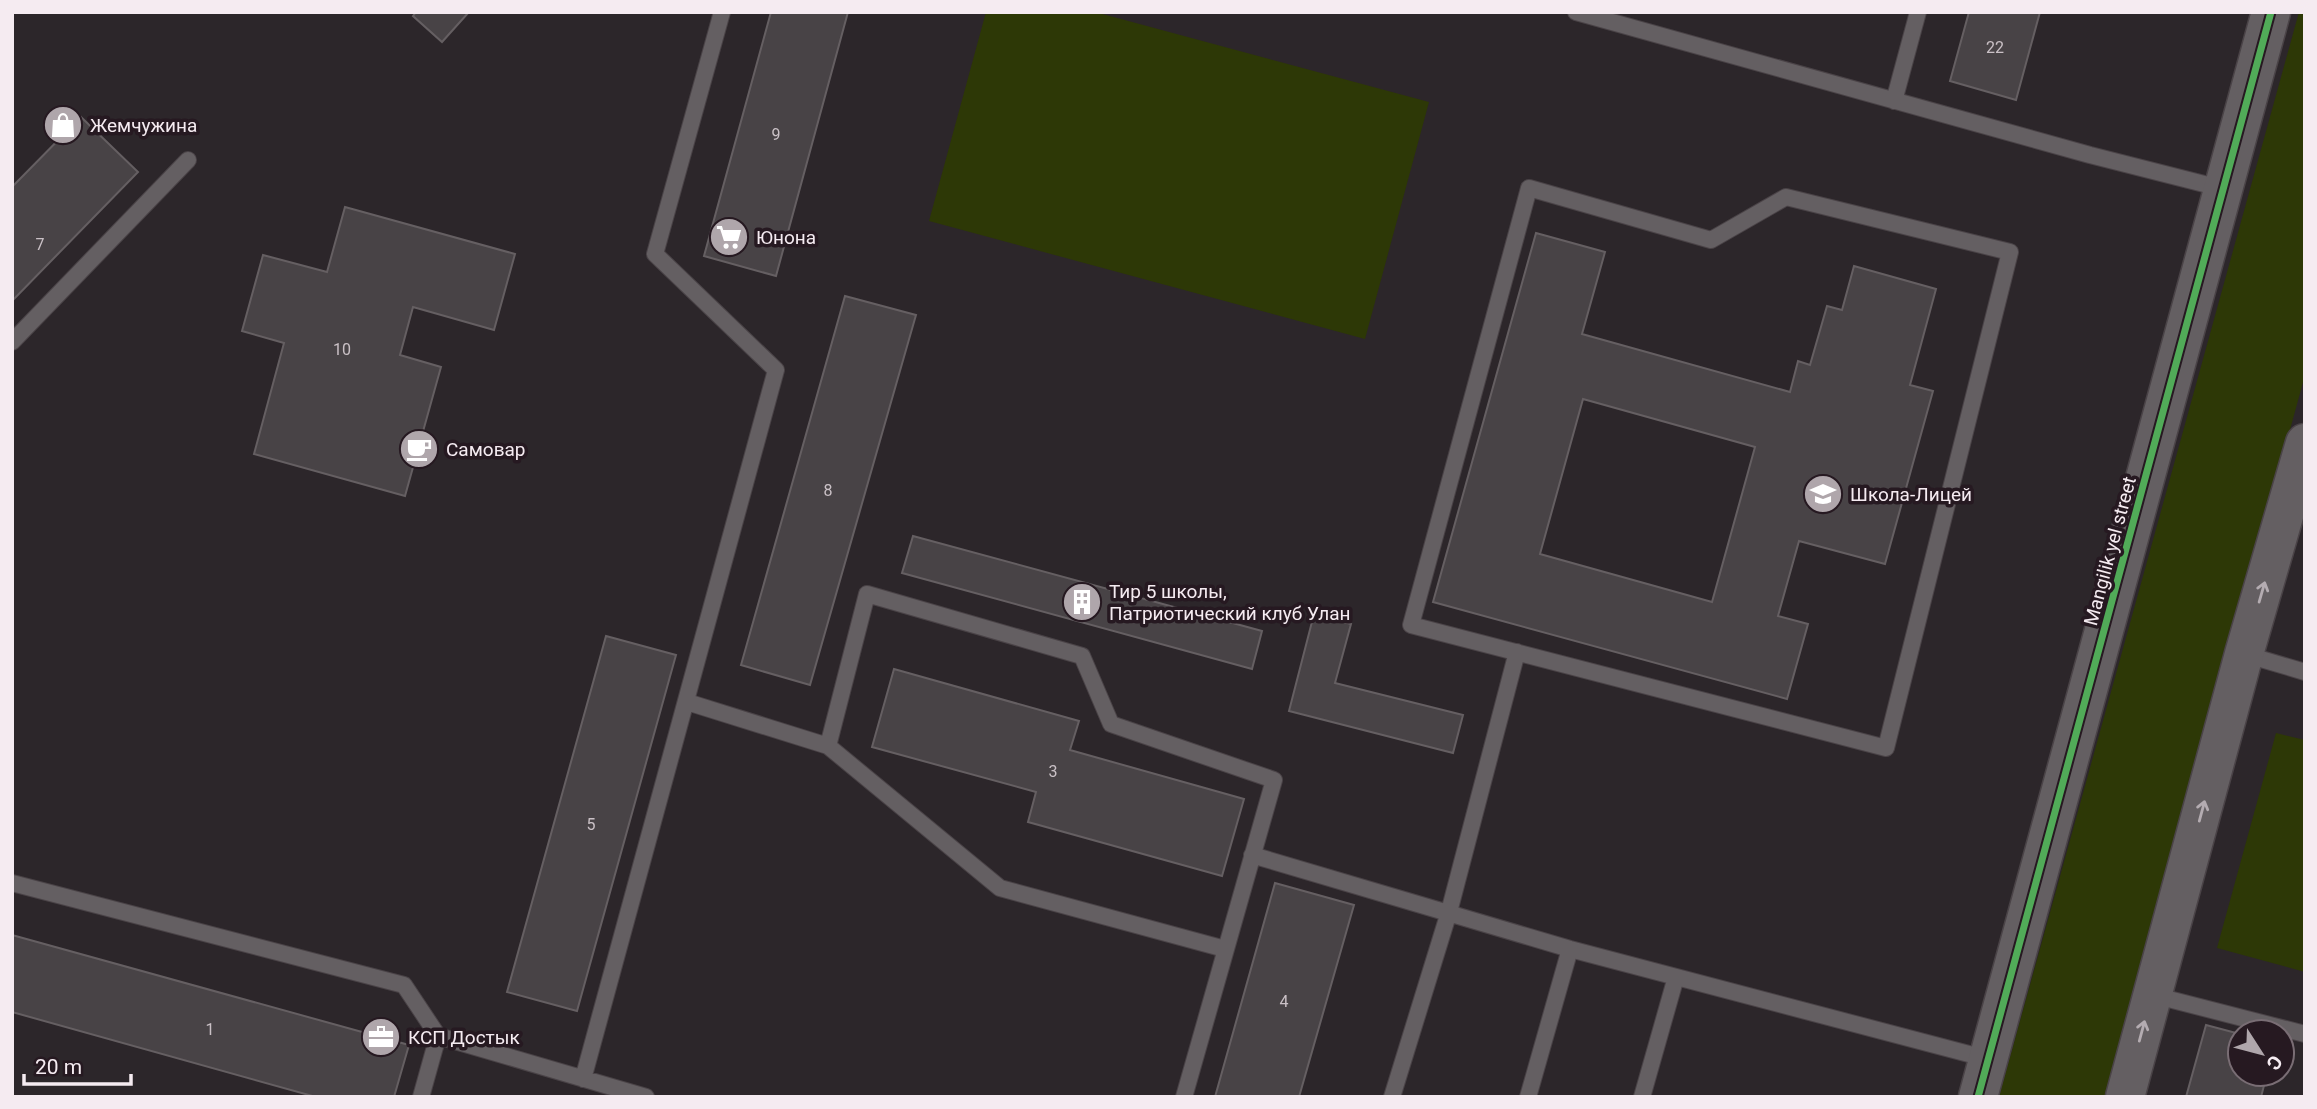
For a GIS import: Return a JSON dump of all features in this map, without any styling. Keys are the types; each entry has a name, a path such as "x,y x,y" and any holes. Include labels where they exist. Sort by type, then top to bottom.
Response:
{"street":[{"name":"Mangilik yel street","path":"1978,1097 2271,12"},
{"path":"2125,1097 2244,654 2305,443"}],"lane":[{"path":"583,1079 776,370 655,254 722,12"},
{"path":"1576,12 2224,189"},
{"path":"1894,101 1918,12"},
{"path":"12,342 188,160"},
{"path":"1529,188 1711,240 1786,197 2010,251 1886,748 1517,652 1410,625 1529,188"},
{"path":"828,746 867,593 1082,656 1111,724 1274,780 1184,1097"},
{"path":"1392,1097 1449,912 1517,652"},
{"path":"2244,654 2305,672"},
{"path":"687,702 828,746 1000,888 1226,949"},
{"path":"1252,855 1570,948 1988,1059"},
{"path":"12,883 404,985 438,1036 646,1097"},
{"path":"1528,1097 1570,948"},
{"path":"1642,1097 1676,977"},
{"path":"2153,995 2305,1034"},
{"path":"421,1097 438,1036"}],"green space":[{"path":"986,12 1095,12 1429,102 1365,339 929,221"},
{"path":"2299,12 2305,12 2305,375 2107,1097 1999,1097"},
{"path":"2276,733 2305,740 2305,972 2217,948"}],"building":[{"path":"416,12 469,12 442,42 413,16"},
{"path":"771,12 848,12 776,276 704,256"},
{"path":"1969,12 2040,12 2016,100 1950,81"},
{"path":"81,117 138,172 12,301 12,187"},
{"path":"345,207 515,254 494,330 413,307 400,355 441,367 405,496 254,454 284,343 242,331 263,255 327,272"},
{"name":"Школа-Лицей","path":"1536,233 1605,252 1582,334 1790,392 1798,361 1810,365 1827,306 1842,310 1854,266 1936,289 1910,385 1933,391 1885,564 1799,541 1778,616 1808,624 1787,699 1433,602","holes":["1583,399 1755,447 1712,602 1540,554"]},
{"path":"845,296 916,315 810,685 741,665"},
{"name":"Тир 5 школы, Патриотический клуб Улан","path":"913,536 1262,631 1252,669 902,573"},
{"path":"1314,614 1351,624 1335,683 1463,715 1453,753 1289,711"},
{"path":"606,636 676,655 577,1011 507,992"},
{"path":"894,669 1079,721 1070,750 1244,799 1222,876 1028,822 1036,792 872,747"},
{"path":"1275,883 1354,905 1299,1097 1215,1097"},
{"path":"12,935 409,1045 394,1097 316,1097 12,1012"},
{"path":"2206,1025 2226,1030 2226,1088 2263,1088 2261,1097 2186,1097"}],"cycle path":[{"path":"1978,1097 2271,12"}],"place":[{"name":"Жемчужина","path":"63,125"},
{"name":"Юнона","path":"729,237"},
{"name":"Самовар","path":"419,449"},
{"name":"Школа-Лицей","path":"1823,494"},
{"name":"Тир 5 школы, Патриотический клуб Улан","path":"1082,602"},
{"name":"КСП Достык","path":"381,1037"}]}
